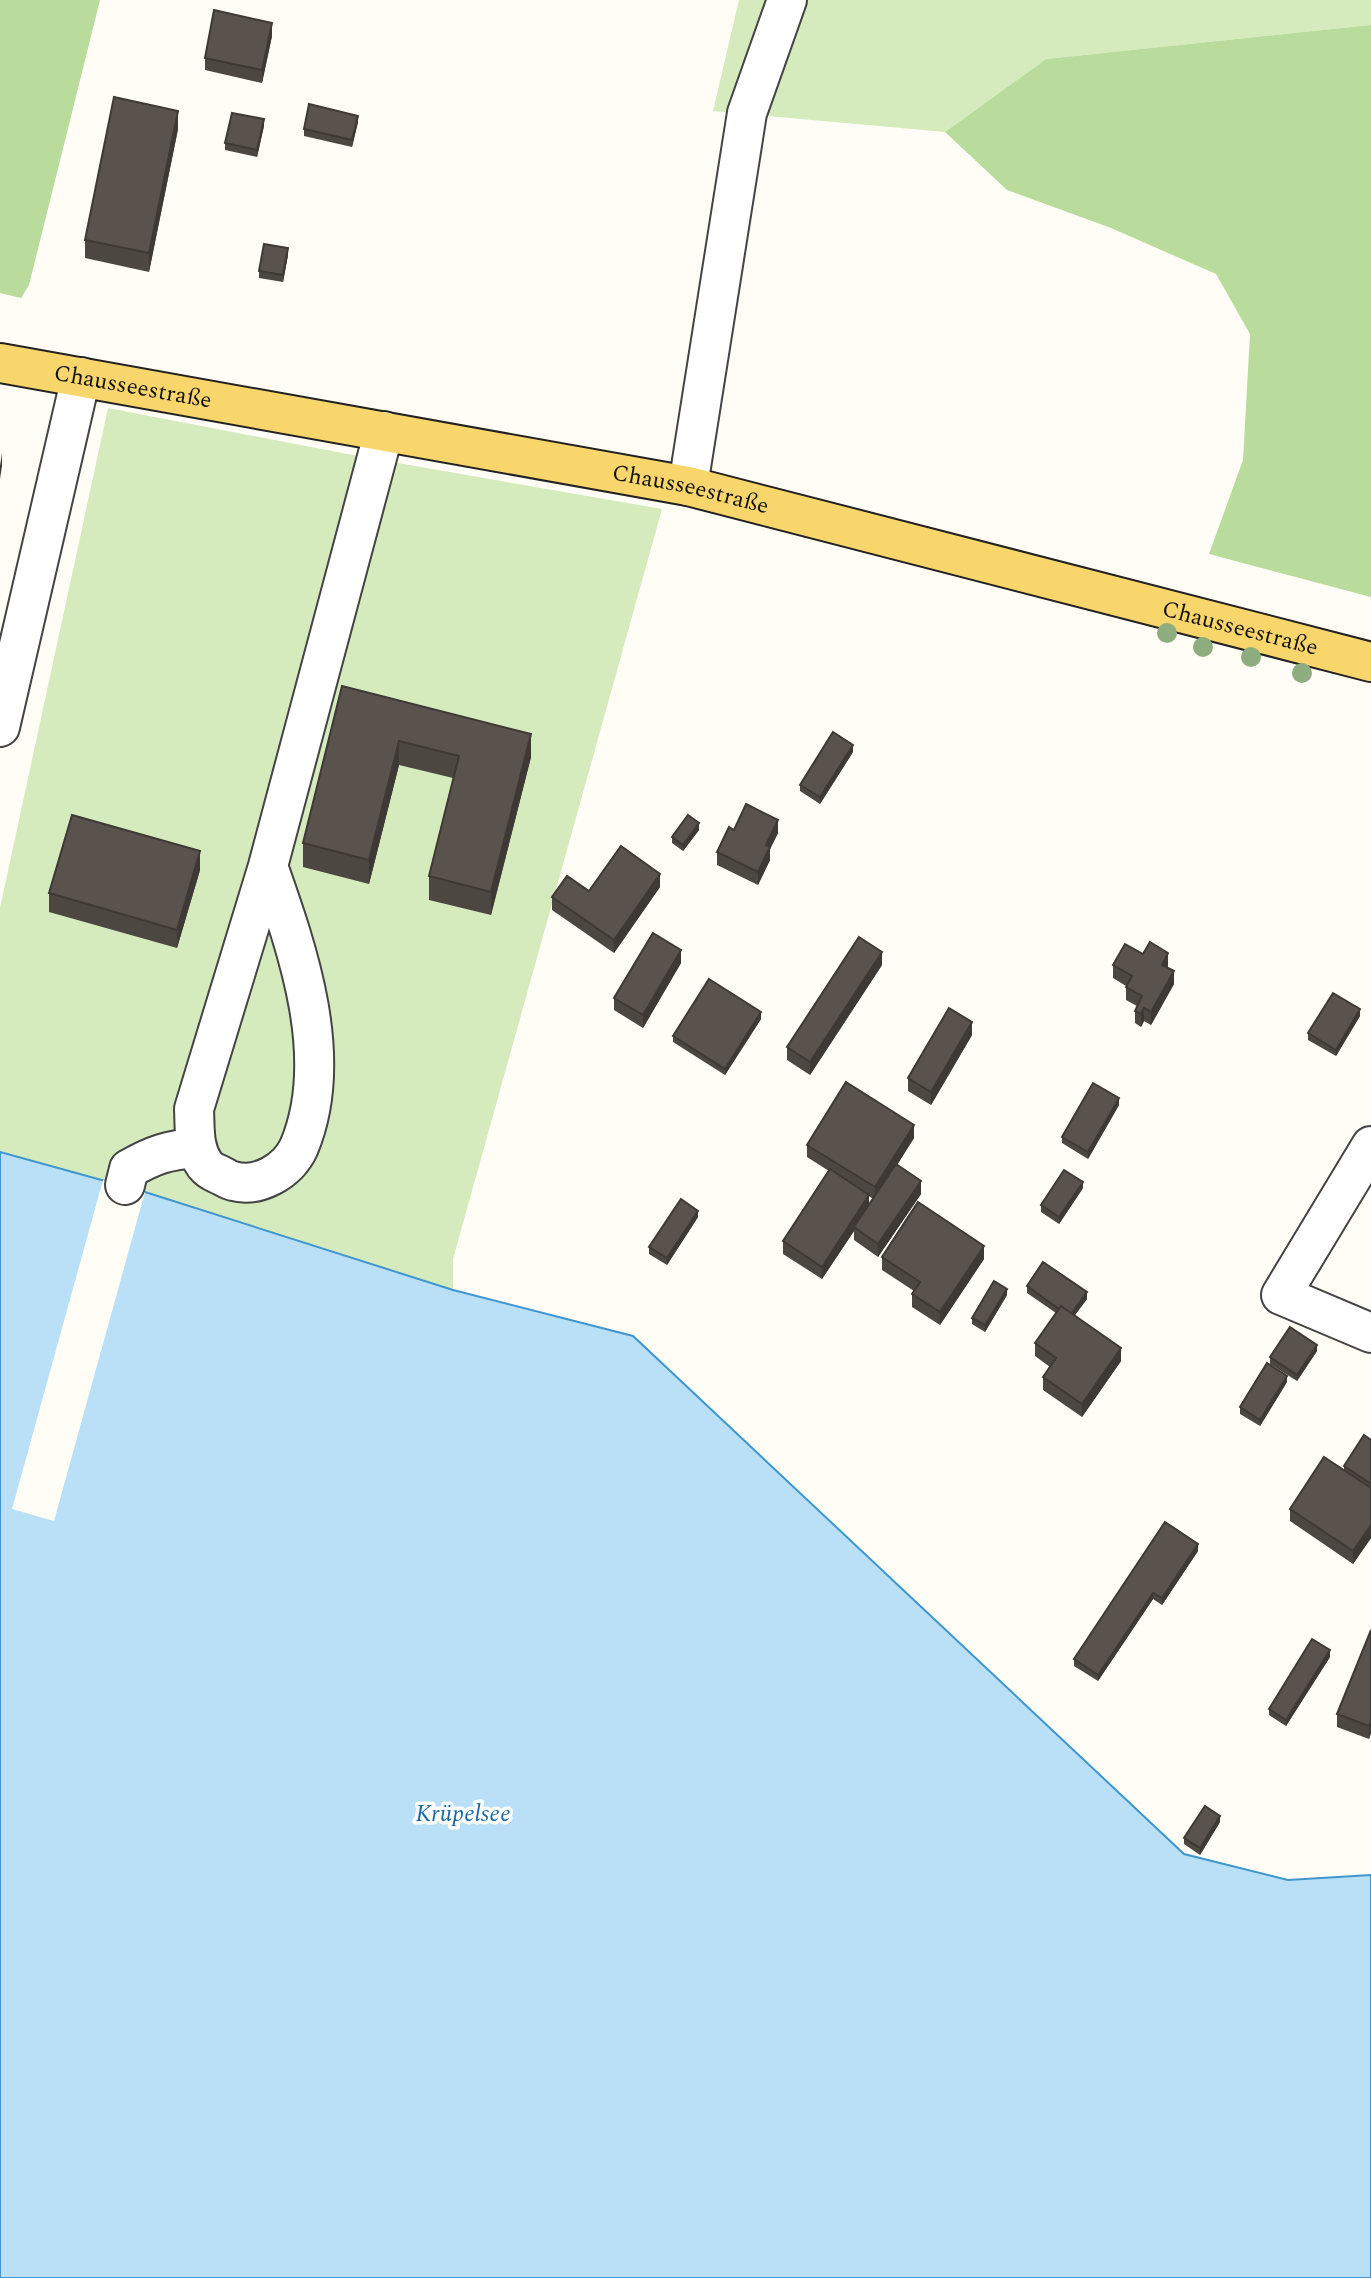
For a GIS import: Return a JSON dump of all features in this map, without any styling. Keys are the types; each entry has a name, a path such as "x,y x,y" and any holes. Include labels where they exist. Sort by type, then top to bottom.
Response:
{"main road":[{"name":"Chausseestraße","path":"0,363 688,486 1371,662"}],"street":[{"path":"688,486 747,113 787,0"},
{"path":"0,727 81,377"},
{"path":"268,866 284,911 304,989 315,1053 314,1090 298,1150 282,1169 254,1182 233,1181 207,1168 196,1148 194,1109 268,866 384,431"},
{"path":"1371,1146 1281,1295 1371,1334"},
{"path":"125,1185 129,1169 145,1159 168,1150 196,1148"}],"green space":[{"path":"0,0 100,0 29,285 21,298 0,293"},
{"path":"739,0 1371,0 1371,25 1046,59 945,132 713,111"},
{"path":"1371,25 1371,597 1209,554 1243,460 1250,334 1216,274 1111,228 1007,190 945,132 1046,59"},
{"path":"108,408 358,456 662,509 453,1259 453,1290 124,1186 0,1152 0,908"}],"water":[{"name":"Krüpelsee","path":"0,1152 145,1192 453,1290 633,1336 1184,1854 1288,1880 1371,1875 1371,2278 0,2278"}],"pier":[{"path":"103,1180 145,1192 54,1521 12,1509"}],"building":[{"path":"214,10 272,23 262,70 205,58"},
{"path":"114,97 178,111 149,253 85,240"},
{"path":"309,104 358,116 352,140 304,129"},
{"path":"232,113 264,119 257,150 225,143"},
{"path":"264,244 288,248 283,275 259,271"},
{"path":"342,686 531,734 491,892 429,876 459,756 399,741 369,860 303,843"},
{"path":"833,732 853,745 820,797 800,785"},
{"path":"746,804 778,820 766,845 770,847 758,872 717,852 729,827 734,830"},
{"path":"72,815 200,851 177,930 49,893"},
{"path":"688,815 699,823 683,845 672,837"},
{"path":"621,846 660,874 614,940 552,897 567,876 589,891"},
{"path":"653,933 681,950 643,1015 614,998"},
{"path":"859,937 882,952 810,1062 787,1047"},
{"path":"1150,942 1168,953 1162,965 1174,971 1151,1012 1144,1008 1141,1014 1135,1011 1142,996 1126,987 1132,976 1113,965 1125,944 1143,954"},
{"path":"709,979 761,1012 725,1069 673,1036"},
{"path":"1333,993 1360,1009 1336,1050 1308,1033"},
{"path":"949,1008 972,1022 931,1092 908,1078"},
{"path":"846,1082 914,1125 875,1187 807,1145"},
{"path":"1093,1083 1119,1098 1088,1152 1062,1137"},
{"path":"896,1164 921,1181 878,1244 854,1227"},
{"path":"830,1169 869,1195 822,1267 783,1241"},
{"path":"1064,1170 1083,1182 1059,1217 1041,1205"},
{"path":"681,1199 698,1211 667,1258 649,1247"},
{"path":"918,1202 984,1246 940,1312 912,1294 920,1282 882,1257"},
{"path":"1043,1262 1087,1292 1071,1314 1061,1306 1059,1309 1027,1286"},
{"path":"994,1281 1007,1289 985,1325 972,1318"},
{"path":"1061,1306 1121,1348 1082,1404 1043,1377 1056,1358 1035,1343"},
{"path":"1290,1327 1317,1345 1297,1375 1270,1357"},
{"path":"1267,1363 1287,1376 1260,1420 1240,1407"},
{"path":"1364,1435 1371,1440 1371,1484 1344,1466"},
{"path":"1324,1457 1371,1488 1371,1525 1353,1551 1290,1509"},
{"path":"1165,1522 1198,1544 1162,1598 1153,1593 1098,1675 1074,1659"},
{"path":"1371,1630 1371,1720 1369,1726 1337,1714"},
{"path":"1312,1639 1330,1650 1286,1720 1269,1709"},
{"path":"1205,1806 1220,1816 1200,1848 1184,1838"}]}
